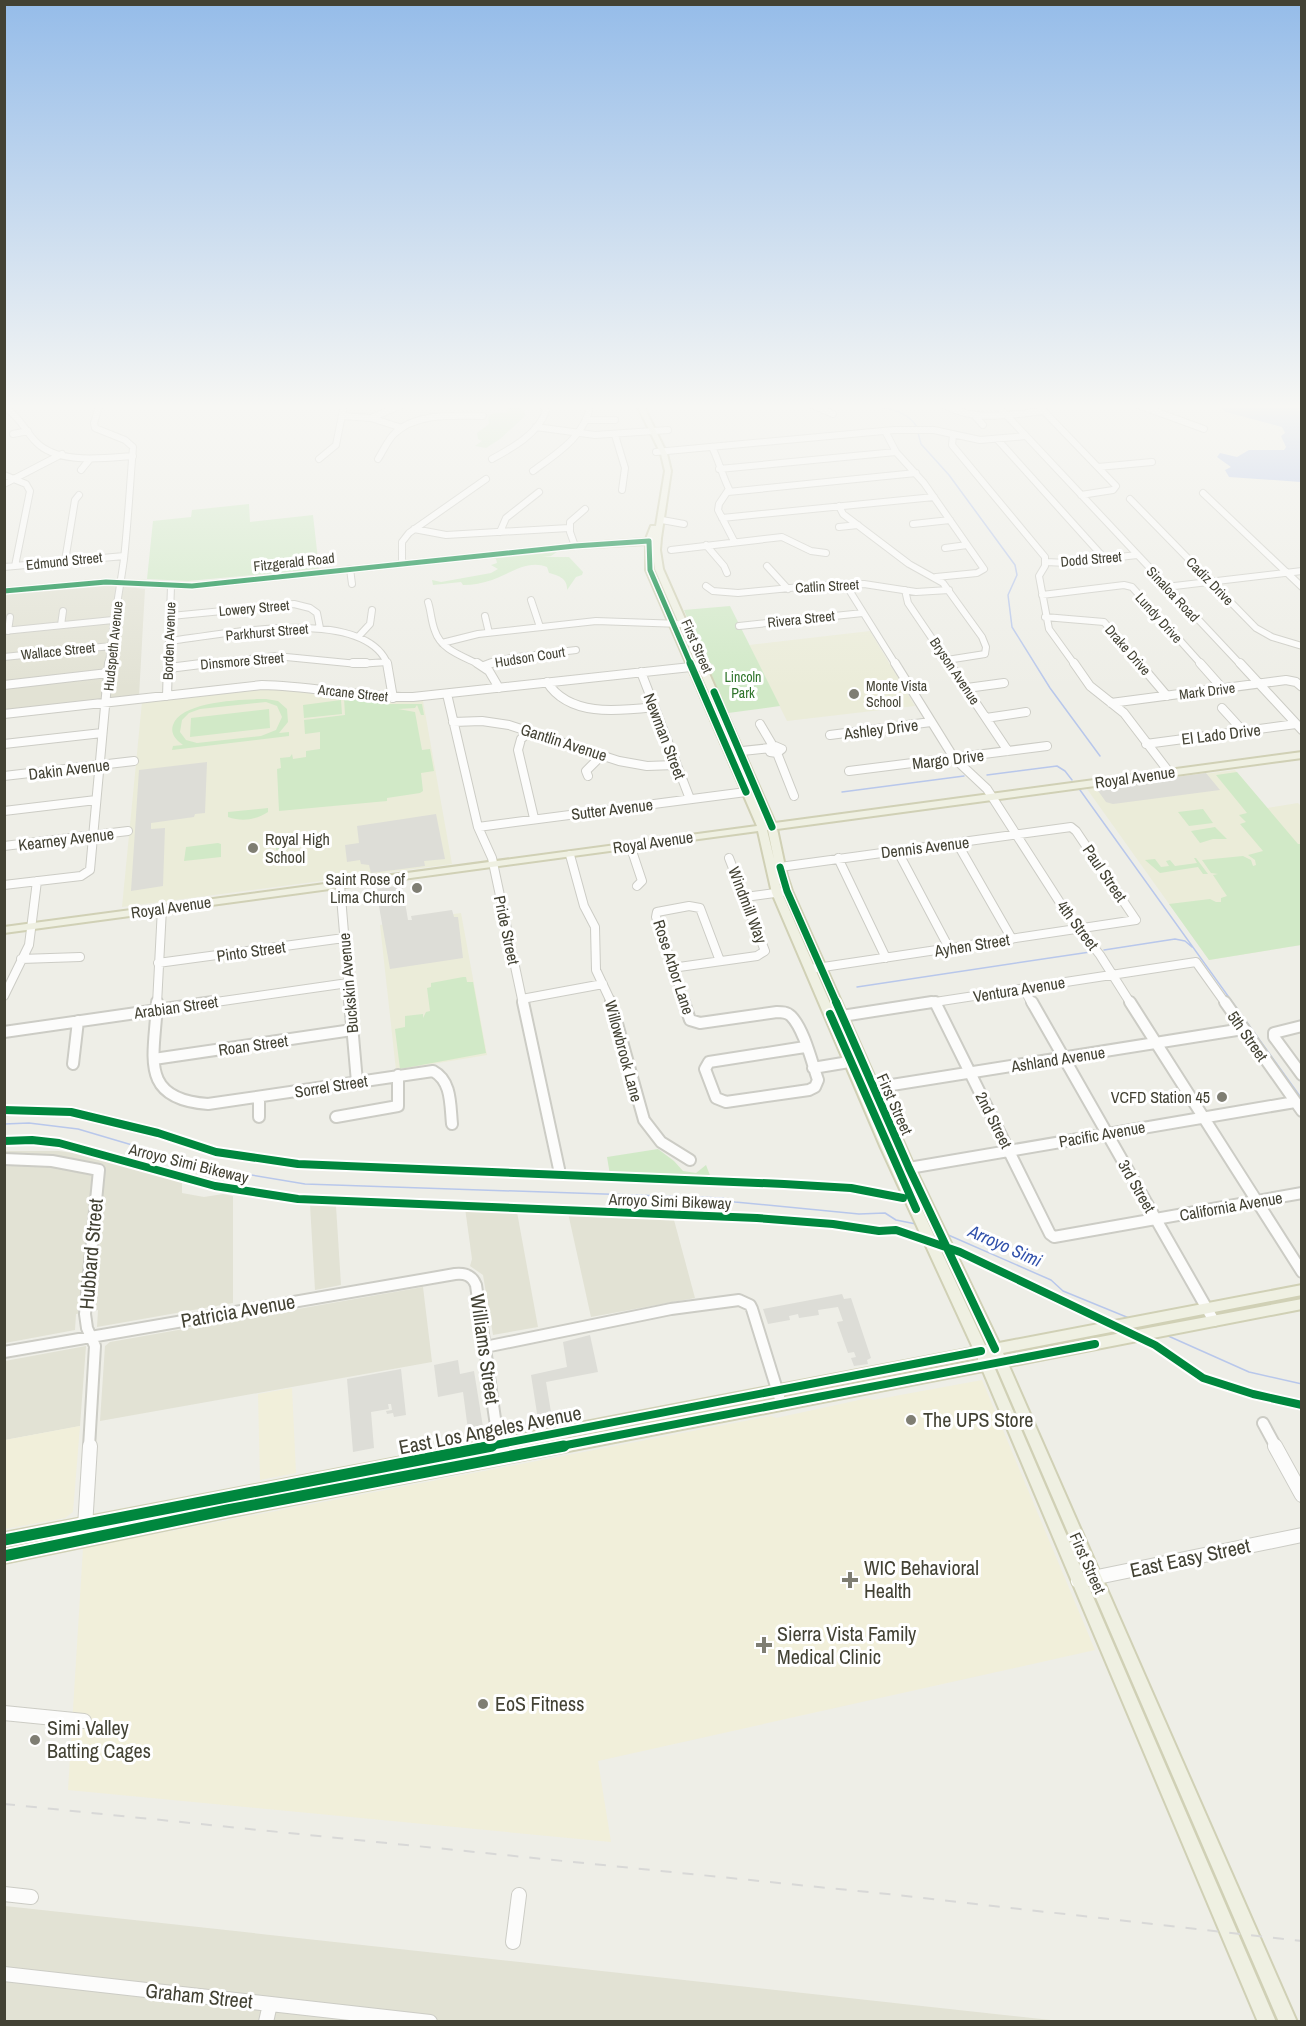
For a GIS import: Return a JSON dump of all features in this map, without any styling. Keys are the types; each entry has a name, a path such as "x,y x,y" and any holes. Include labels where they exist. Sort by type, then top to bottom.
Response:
{"main road":[{"name":"First Street","path":"658,500 650,570 746,792 767,827 782,892 916,1209 991,1357 1095,1578 1288,2022"},
{"name":"First Street","path":"665,500 662,520 653,541 659,569 742,753 780,867 782,892"},
{"name":"Fitzgerald Road","path":"4,591 120,582 171,587 575,546 653,541"},
{"name":"Royal Avenue","path":"4,930 1302,755"},
{"name":"First Street","path":"815,968 842,1016 855,1061 873,1088 947,1250 1078,1581 1267,2022"},
{"name":"East Los Angeles Avenue","path":"4,1540 85,1532 293,1492 991,1357 1089,1331 1302,1290"},
{"name":"East Los Angeles Avenue","path":"991,1357 1095,1344 1302,1304"},
{"name":"East Los Angeles Avenue","path":"4,1556 85,1532"}],"street":[{"path":"15,566 28,500"},
{"path":"65,561 75,500"},
{"name":"Hudspeth Avenue","path":"37,881 85,873 92,865 113,620 124,556 129,500"},
{"path":"402,563 402,542 414,529 456,500"},
{"path":"500,532 506,518 529,500"},
{"path":"723,500 718,507 734,541"},
{"path":"722,518 907,500"},
{"path":"936,500 983,568 983,571 936,577"},
{"path":"997,500 1042,553 1046,562 1040,576 1045,617 1049,629 1090,686 1124,713 1168,772"},
{"path":"1052,500 1105,559"},
{"name":"Sinaloa Road","path":"1085,500 1299,727"},
{"name":"Cadiz Drive","path":"1131,500 1256,628 1272,637 1302,646"},
{"path":"1210,500 1302,586"},
{"path":"839,506 843,513 909,564 936,577 949,590 982,637 986,652 981,655 947,660"},
{"path":"575,546 569,528 573,518 585,509"},
{"path":"662,520 684,524"},
{"path":"912,524 950,520"},
{"path":"839,527 858,525"},
{"path":"414,529 440,535 569,528"},
{"path":"671,550 706,544 786,537 806,550 826,553"},
{"path":"706,544 727,573"},
{"path":"945,548 967,545"},
{"name":"Dodd Street","path":"1046,562 1067,563 1137,555"},
{"name":"Edmund Street","path":"4,567 124,556"},
{"path":"767,566 788,589"},
{"path":"350,569 352,584"},
{"path":"1166,586 1302,571"},
{"name":"Catlin Street","path":"706,586 712,591 738,593 846,585 874,585 905,590 949,590"},
{"name":"4th Street","path":"846,585 954,758 992,796 1066,912 1113,975 1302,1272"},
{"name":"Lundy Drive","path":"1042,595 1124,585 1132,587 1223,689"},
{"name":"Borden Avenue","path":"167,696 171,641 171,587"},
{"name":"Bryson Avenue","path":"905,590 908,603 1008,751"},
{"path":"531,600 540,627"},
{"path":"428,602 435,631 441,643 461,656 484,666 494,675 499,688"},
{"name":"Lowery Street","path":"171,616 294,604 317,612 321,619 320,628"},
{"path":"358,637 370,624 372,610"},
{"path":"61,625 63,611"},
{"name":"Rivera Street","path":"739,626 863,613"},
{"path":"485,616 489,633"},
{"path":"10,617 6,631 113,620"},
{"name":"Drake Drive","path":"1045,617 1104,622 1167,696"},
{"path":"441,643 489,633 605,621 684,624"},
{"name":"Parkhurst Street","path":"171,641 289,628 320,628 358,637 376,648 387,662"},
{"name":"Wallace Street","path":"4,657 111,646"},
{"name":"Hudson Court","path":"484,666 510,658 576,650"},
{"name":"Dinsmore Street","path":"168,668 276,656 358,664 387,662"},
{"path":"452,662 461,656"},
{"path":"387,662 393,698"},
{"name":"Arcane Street","path":"4,714 272,685 393,698 702,665"},
{"name":"Newman Street","path":"641,672 690,799"},
{"path":"4,685 108,673"},
{"name":"Mark Drive","path":"1111,703 1286,680 1302,687"},
{"path":"548,682 550,690 557,697 587,707 613,710 654,707"},
{"path":"967,688 1004,684"},
{"name":"Pride Street","path":"447,694 478,828 493,865 559,1169"},
{"path":"1222,708 1243,731"},
{"path":"986,717 1026,712"},
{"name":"Gantlin Avenue","path":"453,722 490,720 640,766 675,765"},
{"name":"Ashley Drive","path":"830,735 931,722"},
{"path":"760,724 794,796"},
{"name":"El Lado Drive","path":"1146,744 1243,731 1299,727"},
{"path":"530,731 521,740 518,750 534,818"},
{"path":"4,744 102,733"},
{"name":"Margo Drive","path":"849,771 1047,746"},
{"path":"730,755 772,750"},
{"path":"588,776 586,771 602,755"},
{"name":"Dakin Avenue","path":"4,776 134,761"},
{"name":"Sutter Avenue","path":"478,828 534,818 746,792"},
{"path":"4,811 96,800"},
{"name":"Dennis Avenue","path":"780,867 1071,827"},
{"name":"Paul Street","path":"1071,827 1135,918 1134,921"},
{"name":"Kearney Avenue","path":"4,846 128,831"},
{"path":"957,843 1012,939"},
{"path":"630,845 642,881 637,886"},
{"path":"897,850 949,948"},
{"name":"Willowbrook Lane","path":"570,855 584,906 595,927 596,970 614,1008 644,1120 661,1142 690,1160"},
{"name":"Windmill Way","path":"720,961 757,956 764,952 765,948 729,858"},
{"path":"838,858 886,958"},
{"path":"4,885 37,881 29,945 4,996"},
{"name":"Buckskin Avenue","path":"340,885 357,1082"},
{"path":"745,897 782,892"},
{"name":"Rose Arbor Lane","path":"720,961 701,910 689,906 657,912 656,917 688,1018 700,1023 777,1011 788,1013 805,1047"},
{"path":"154,1059 162,908"},
{"name":"Ayhen Street","path":"815,968 1134,921"},
{"name":"Pinto Street","path":"158,963 344,938"},
{"path":"21,959 80,957"},
{"path":"672,968 720,961"},
{"name":"Ventura Avenue","path":"842,1016 1196,962"},
{"name":"5th Street","path":"1196,962 1302,1111"},
{"name":"Arabian Street","path":"4,1032 348,982"},
{"path":"522,999 603,984"},
{"name":"3rd Street","path":"1024,989 1214,1321"},
{"name":"2nd Street","path":"934,1002 1050,1234 1054,1237"},
{"path":"73,1064 78,1021"},
{"path":"1302,1026 1275,1031 1274,1037 1302,1075"},
{"name":"Ashland Avenue","path":"873,1088 1243,1029"},
{"name":"Roan Street","path":"154,1059 352,1030"},
{"path":"805,1047 813,1068 818,1080 815,1087 809,1090 719,1101 714,1096 705,1069 712,1060 805,1047"},
{"name":"Sorrel Street","path":"154,1059 156,1079 170,1095 194,1103 208,1104 433,1071 443,1076 452,1124"},
{"path":"813,1068 855,1061"},
{"path":"336,1117 398,1106 398,1076"},
{"path":"259,1097 259,1117"},
{"name":"Pacific Avenue","path":"909,1168 1295,1102"},
{"name":"Hubbard Street","path":"4,1159 41,1159 78,1163 99,1170 85,1314 86,1330 95,1346 85,1532"},
{"name":"California Avenue","path":"1054,1237 1302,1193"},
{"name":"Patricia Avenue","path":"4,1352 455,1274 472,1277"},
{"name":"Williams Street","path":"472,1277 476,1285 500,1451"},
{"path":"485,1347 671,1309 744,1301 752,1309 780,1398"},
{"path":"1263,1423 1302,1495"},
{"name":"East Easy Street","path":"1078,1581 1302,1535"},
{"path":"4,1713 84,1721"},
{"path":"4,1894 31,1897"},
{"path":"513,1942 519,1895"},
{"name":"Graham Street","path":"4,1974 430,2022"},
{"path":"266,2022 270,2004"}],"shaded area":[{"path":"108,585 145,589 139,696 5,711 4,594"},
{"path":"870,631 915,706 787,721 749,645"},
{"path":"272,689 379,701 423,701 452,864 122,907 142,702"},
{"path":"207,762 205,813 195,814 194,817 151,823 151,829 165,828 163,886 131,891 139,770"},
{"path":"1235,770 1267,808 1298,803 1302,807 1301,945 1209,960 1087,789"},
{"path":"1206,773 1220,790 1113,804 1106,802 1096,788"},
{"path":"436,814 445,859 424,861 425,866 371,873 369,865 361,864 360,860 347,862 345,845 359,843 357,826"},
{"path":"402,885 408,920 412,920 411,916 452,910 454,917 458,917 463,958 390,969 376,889"},
{"path":"461,913 487,1055 396,1070 380,925"},
{"path":"5,1151 59,1151 108,1158 182,1182 182,1193 204,1197 223,1194 233,1196 233,1303 97,1327 98,1310 76,1314 75,1330 5,1343"},
{"path":"310,1205 336,1206 341,1285 315,1290"},
{"path":"465,1208 517,1212 538,1327 493,1335 483,1275 470,1266 472,1259"},
{"path":"568,1213 674,1220 695,1298 591,1317"},
{"path":"423,1287 432,1362 100,1421 105,1346 110,1342"},
{"path":"842,1294 844,1299 851,1298 871,1358 867,1360 868,1364 854,1366 851,1358 856,1357 854,1352 848,1353 837,1322 843,1321 838,1307 818,1310 819,1315 799,1318 798,1314 789,1316 790,1320 768,1324 763,1309"},
{"path":"590,1335 598,1372 546,1382 553,1424 539,1426 531,1375 567,1367 563,1342"},
{"path":"86,1346 80,1426 5,1440 5,1361"},
{"path":"458,1360 460,1374 474,1371 483,1427 468,1430 463,1392 438,1397 434,1365"},
{"path":"401,1369 406,1415 394,1417 393,1413 387,1414 386,1411 392,1410 391,1404 388,1404 389,1409 371,1412 374,1448 353,1452 347,1379"},
{"path":"982,1380 1095,1650 598,1761 611,1842 68,1790 83,1548 771,1416 776,1418 868,1398 873,1400"},
{"path":"292,1388 296,1473 260,1480 258,1394"},
{"path":"80,1426 73,1512 65,1518 5,1529 5,1440"},
{"path":"5,1906 1060,2021 5,2021"}],"green space":[{"path":"249,504 250,522 313,515 319,569 188,581 147,579 153,521 191,517 192,510"},
{"path":"557,552 551,556 542,557 569,557 583,572 582,575 576,577 567,590 564,580 549,573 547,567 540,565 519,568 478,584 463,585 461,582 433,585 432,580 441,582 491,573 498,569 491,565 497,563 496,559 491,558"},
{"name":"Lincoln Park","path":"730,606 780,706 728,713 709,669 714,665 704,660 684,610"},
{"path":"344,698 389,704 422,704 424,715 421,715 417,705 415,708 398,709 415,712 422,750 430,749 434,771 421,773 423,791 387,798 387,801 279,811 277,769 281,768 280,758 290,757 292,754 293,759 306,757 306,751 320,749 320,732 305,734 304,720 345,715"},
{"path":"266,699 278,701 287,709 288,722 279,733 289,732 289,736 172,750 173,746 183,745 174,737 172,728 178,717 187,711 214,703","holes":["266,702 277,706 282,717 276,730 261,736 197,743 186,740 180,732 182,720 189,713 200,709"]},
{"path":"341,700 342,714 304,718 303,705"},
{"path":"269,709 270,728 190,737 191,718"},
{"path":"1237,772 1298,844 1301,844 1301,945 1209,960 1169,904 1210,899 1221,902 1221,898 1227,896 1213,875 1218,874 1211,873 1202,860 1243,856 1251,860 1253,866 1256,865 1255,860 1248,855 1263,851 1240,824 1246,822 1239,815 1247,813 1216,775"},
{"path":"268,808 268,812 259,817 244,820 228,817 228,812"},
{"path":"1203,809 1213,823 1189,826 1178,812"},
{"path":"1215,827 1227,839 1213,839 1200,843 1191,831"},
{"path":"312,831 311,845 276,850 276,836"},
{"path":"221,844 221,857 184,861 186,847"},
{"path":"1194,858 1208,874 1203,874 1198,867 1160,873 1145,860 1155,859 1161,867 1169,866 1166,861 1170,860 1175,866 1197,863"},
{"path":"466,977 467,982 473,982 486,1053 400,1069 395,1029 405,1027 405,1016 423,1014 423,1018 426,1012 430,1011 427,988 431,987 431,983"},
{"path":"658,1149 683,1171 696,1173 706,1165 711,1178 610,1175 607,1157"}],"waterway":[{"path":"967,500 1015,565 1017,575 1008,595 1012,627 1050,688 1100,756"},
{"path":"987,775 1057,766 1065,771 1072,780"},
{"path":"842,792 964,776"},
{"path":"1080,790 1302,1099"},
{"path":"1104,950 1175,939 1185,941 1192,947"},
{"path":"857,987 1090,952"},
{"name":"Arroyo Simi","path":"4,1124 29,1123 78,1129 210,1168 305,1184 722,1198 735,1202 859,1214 885,1213 896,1220 916,1224"},
{"name":"Arroyo Simi","path":"946,1234 1051,1280 1063,1291 1129,1318"},
{"name":"Arroyo Simi","path":"1166,1335 1249,1372 1302,1384"}],"railway":[{"path":"4,1804 897,1895 1302,1941"}],"cycle path":[{"path":"4,591 106,582 192,586 575,546 649,541 650,570 653,578 746,792"},
{"path":"714,692 772,827"},
{"path":"780,867 787,891 909,1168 995,1349"},
{"path":"830,1014 916,1209"},
{"name":"Arroyo Simi Bikeway","path":"4,1110 71,1112 158,1133 216,1152 298,1164 784,1184 851,1188 903,1198"},
{"name":"Arroyo Simi Bikeway","path":"4,1141 32,1140 59,1143 215,1186 298,1199 757,1218 833,1224 879,1231 896,1230 960,1252 1155,1345 1203,1378 1253,1394 1302,1405"},
{"path":"4,1556 227,1510 1095,1344"},
{"path":"4,1540 981,1351"}],"place":[{"name":"Monte Vista School","path":"854,694"},
{"name":"Royal High School","path":"253,848"},
{"name":"Saint Rose of Lima Church","path":"417,888"},
{"name":"VCFD Station 45","path":"1222,1097"},
{"name":"The UPS Store","path":"911,1420"},
{"name":"WIC Behavioral Health","path":"850,1580"},
{"name":"Sierra Vista Family Medical Clinic","path":"764,1645"},
{"name":"EoS Fitness","path":"483,1704"},
{"name":"Simi Valley Batting Cages","path":"35,1740"}]}
